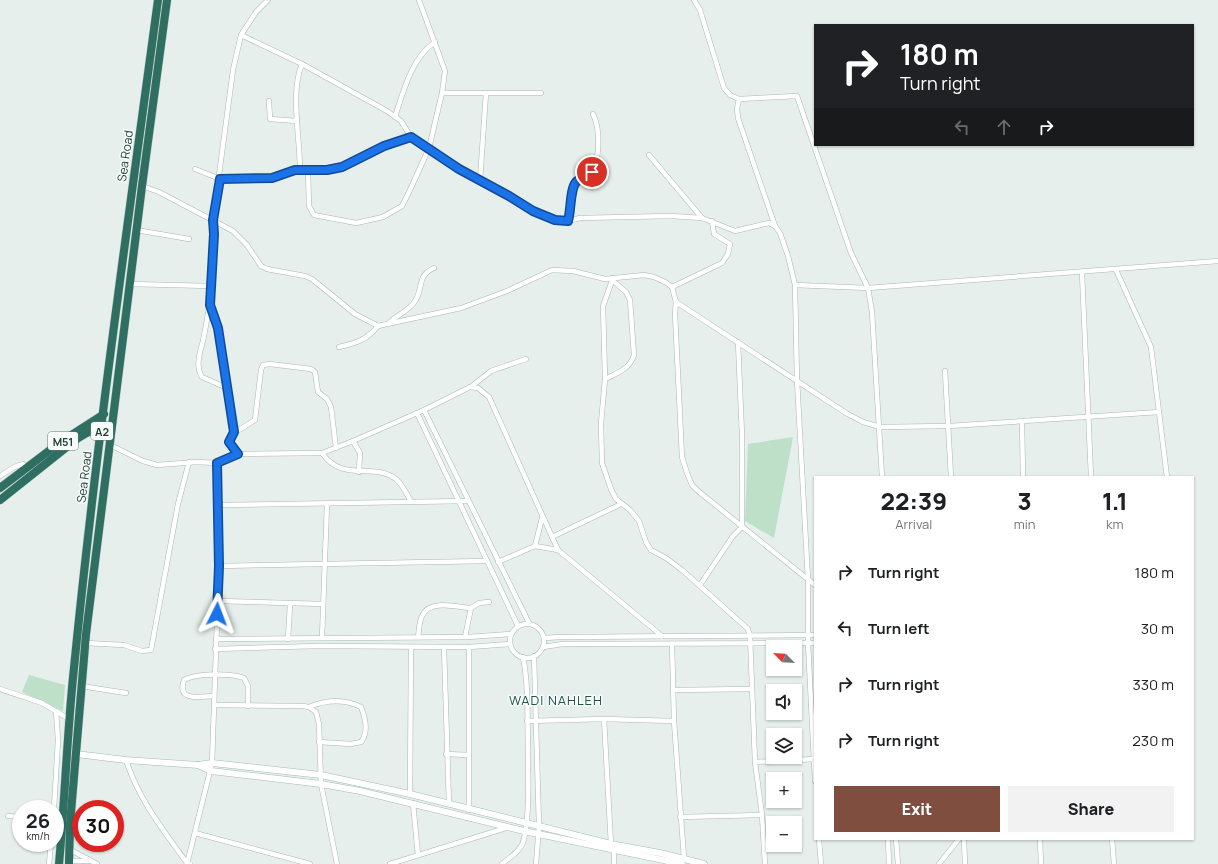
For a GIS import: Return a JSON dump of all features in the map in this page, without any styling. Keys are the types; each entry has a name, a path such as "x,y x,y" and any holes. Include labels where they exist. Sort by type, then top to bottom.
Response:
{"highway":[{"name":"Sea Road","path":"59,864 69,719 102,426 124,240 158,0"},
{"name":"Sea Road","path":"69,863 85,643 136,230 167,0"},
{"path":"124,240 135,241"},
{"path":"107,385 117,386"},
{"name":"M51","path":"0,488 23,467 104,414"},
{"path":"0,500 78,438 102,426 112,428"}],"main road":[{"path":"76,754 126,760 198,765 212,763 321,775 410,794 682,863"},
{"path":"198,765 211,770 321,784 413,803 538,834 614,850 682,863 704,864"}],"street":[{"path":"227,388 202,377 198,369 210,305 214,251 213,220 220,179 233,70 241,35 256,12 268,0"},
{"path":"308,170 309,206 312,213 356,223 383,217 402,206 429,148 442,94 445,72 419,0"},
{"path":"694,0 700,10 724,88 730,95 739,99 797,96 814,145"},
{"path":"241,35 302,64 396,117 401,121 411,137 459,169 533,211 555,220 568,221 580,218 671,216 702,218 735,231 769,223 780,233 788,256 795,285 797,380 808,580 808,643 814,759 755,762"},
{"path":"396,117 418,60 424,50 434,42"},
{"path":"300,169 297,121 297,77 302,64"},
{"path":"442,94 541,92"},
{"path":"480,180 486,93"},
{"path":"739,99 736,109 738,118 774,226"},
{"path":"269,102 270,120 297,121"},
{"path":"568,221 574,187 579,180 590,176 594,167 599,133 593,114"},
{"path":"194,169 220,179 272,178 300,169 327,170 342,167 384,146 411,137"},
{"path":"814,146 851,253 868,288 872,312 882,476"},
{"path":"649,155 702,218"},
{"path":"133,184 159,192 233,231 247,245 261,266 267,269 305,276 312,279 355,314 378,326"},
{"path":"672,287 704,270 714,268 722,263 728,254 731,249 730,244 714,234 712,222"},
{"path":"136,230 189,239"},
{"path":"795,285 868,288 1218,261"},
{"path":"387,324 413,304 419,292 424,273 434,268"},
{"path":"339,347 361,341 369,337 378,326 461,308 507,291 552,270 572,271 605,279 644,275 665,282 672,287 676,302 674,314 681,445 686,473 692,485 698,491 814,584"},
{"path":"1116,270 1151,347 1167,476"},
{"path":"1082,272 1091,476"},
{"path":"613,279 603,306 605,379 600,424 602,463 614,495 639,521 646,542 651,550 666,558 700,585 744,624 750,636 755,762 762,815 765,864"},
{"path":"605,379 626,368 633,360 634,355 630,300 626,292 613,279"},
{"path":"130,284 211,286"},
{"path":"676,302 857,419 880,427 949,426 1088,418 1159,412"},
{"path":"210,305 218,328 234,432"},
{"path":"700,585 733,536 742,527 742,457 738,342"},
{"path":"110,445 151,464 189,462 217,463 238,454 322,453 424,410 472,386 483,376 492,371 526,359"},
{"path":"238,454 229,442 234,432 256,420 260,373 263,365 270,364 311,369 316,375 318,392 327,400 331,407 336,448"},
{"path":"945,371 951,476"},
{"path":"472,386 484,392 490,398 542,518 558,550 662,636"},
{"path":"424,410 467,501 528,623 539,628 544,638 543,647"},
{"path":"417,413 518,626"},
{"path":"1022,422 1023,476"},
{"path":"353,441 360,453 359,472"},
{"path":"322,453 330,463 337,467 359,472 378,472 395,478 406,492 411,502"},
{"path":"85,643 124,645 142,651 151,650 178,504 189,462"},
{"path":"188,864 212,763 219,566 217,463"},
{"path":"0,476 14,467 23,467"},
{"path":"218,505 467,501"},
{"path":"322,638 328,504"},
{"path":"552,537 621,504"},
{"path":"535,546 542,518"},
{"path":"498,562 535,546 558,550"},
{"path":"219,566 487,561"},
{"path":"218,601 290,605 323,604"},
{"path":"418,637 422,615 429,608 435,606 471,608 474,605 489,602"},
{"path":"288,639 290,605"},
{"path":"465,637 471,608"},
{"path":"528,623 518,626 511,634 510,644 514,653 523,657 534,656 543,647 563,644 814,643"},
{"path":"216,639 465,637 511,634"},
{"path":"544,638 814,635"},
{"path":"490,646 491,636"},
{"path":"215,649 318,646 470,647 510,644"},
{"path":"672,644 674,721 682,863"},
{"path":"410,794 411,647"},
{"path":"444,647 446,754 449,804"},
{"path":"469,810 470,647"},
{"path":"534,656 539,826 536,864"},
{"path":"502,864 522,845 526,823 528,794 527,721 526,671 523,657"},
{"path":"214,696 192,698 183,692 182,685 184,680 192,677 215,675 233,675 244,678 248,686 248,706"},
{"path":"81,686 126,692"},
{"path":"0,689 42,703 69,719"},
{"path":"674,690 751,689"},
{"path":"214,704 309,707 323,701 332,701 355,704 361,707 364,714 364,734 360,742 351,744 319,742"},
{"path":"309,707 316,712 321,784 337,864"},
{"path":"55,800 58,740 56,711"},
{"path":"527,721 535,722 604,719 674,721"},
{"path":"604,719 611,844"},
{"path":"58,740 67,742"},
{"path":"446,754 469,756"},
{"path":"126,760 133,782 144,803 156,822 188,864"},
{"path":"413,803 418,855"},
{"path":"680,817 762,815"},
{"path":"8,816 12,816"},
{"path":"390,864 408,862 418,855 511,827"},
{"path":"195,833 310,864"},
{"path":"819,840 821,864"},
{"path":"888,840 889,864"},
{"path":"896,840 898,864"},
{"path":"939,864 958,840"},
{"path":"964,840 965,864"},
{"path":"1040,840 1041,864"},
{"path":"1112,840 1114,864"},
{"path":"69,850 97,864"},
{"path":"614,850 614,864"},
{"path":"49,864 50,852"},
{"path":"69,863 91,861"}],"green space":[{"path":"793,437 774,538 745,521 748,444"},
{"path":"29,675 65,685 63,711 22,692"}],"district":[{"name":"WADI NAHLEH","path":"556,700"}],"route":[{"path":"217,614 219,566 217,463 238,454 231,447 229,442 234,432 218,328 210,305 214,251 213,220 220,179 272,178 300,169 327,170 342,167 384,146 411,137 459,169 533,211 555,220 568,221 571,210 572,194 576,182 590,176 592,172"}]}
